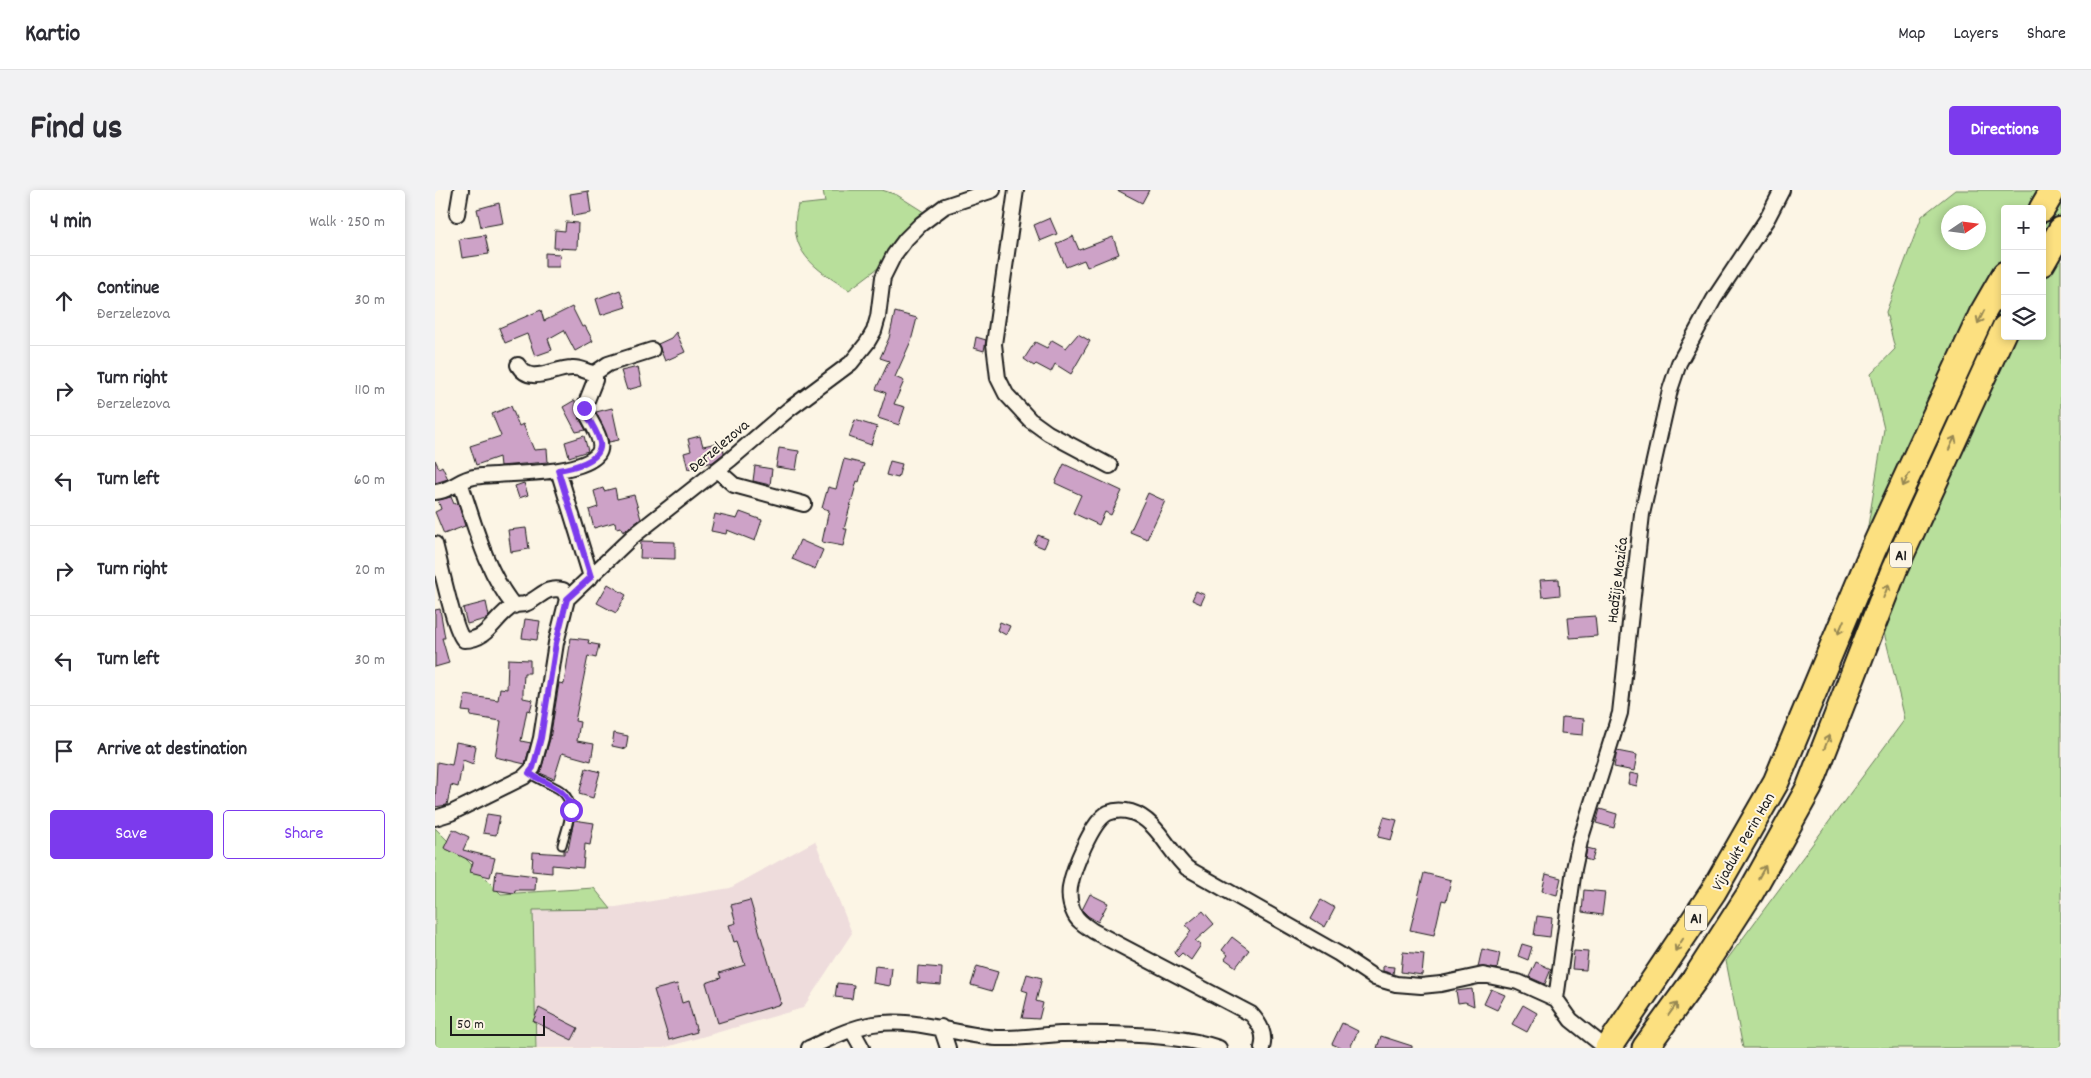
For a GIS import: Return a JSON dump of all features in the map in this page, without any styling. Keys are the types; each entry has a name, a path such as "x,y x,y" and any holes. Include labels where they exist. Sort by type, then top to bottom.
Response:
{"highway":[{"path":"2044,205 2053,190"},
{"path":"2046,255 2061,230"},
{"name":"Vijadukt Perin Han","path":"1607,1048 1713,892 1776,782 1873,550 1982,314 2001,281"},
{"name":"Vijadukt Perin Han","path":"1645,1048 1695,979 1751,892 1809,788 1894,570 2001,337"}],"street":[{"path":"457,214 461,190"},
{"name":"Đerzelezova","path":"567,599 632,537 717,470 788,410 840,373 860,352 874,331 886,267 906,239 921,224 945,206 993,190"},
{"path":"1016,190 994,344 998,378 1011,401 1030,420 1047,433 1110,466"},
{"name":"Hadžije Mazića","path":"1556,999 1574,869 1580,841 1620,713 1628,623 1642,514 1670,390 1679,363 1709,307 1767,219 1781,190"},
{"path":"518,365 522,371 534,376 571,367 595,373 608,364 652,350"},
{"path":"435,492 448,489 460,482 478,476 558,470 587,461 598,453 601,444 584,408 595,380 595,373"},
{"path":"558,470 591,577"},
{"path":"717,470 734,485 804,504"},
{"path":"460,482 486,562 496,582 514,606"},
{"path":"435,544 455,623 460,637 464,640 481,637 514,606 525,604 553,588 563,590 567,599 556,643 541,738 533,768 529,773 451,813 435,818"},
{"path":"1261,1048 1263,1037 1261,1026 1251,1014 1093,931 1074,914 1069,895 1077,865 1091,834 1108,813 1118,810 1131,812 1143,818 1153,826 1177,859 1187,868 1331,950 1375,978 1396,984 1421,986 1441,984 1483,974 1518,982 1556,999 1571,1020 1607,1048"},
{"path":"809,1048 852,1030 873,1024 892,1023 941,1027 999,1038 1063,1034 1135,1036 1189,1040 1219,1048"},
{"path":"941,1027 948,1048"},
{"path":"852,1030 862,1048"}],"lane":[{"path":"529,773 561,791 570,804 571,810 562,845"}],"shaded area":[{"path":"815,841 852,933 803,1008 663,1048 537,1048 533,910 616,907 730,888"}],"green space":[{"path":"823,190 882,190 897,195 927,214 882,265 849,290 814,266 800,246 796,235 795,221 798,205 825,202"},
{"path":"1955,190 2061,190 2061,1048 1743,1048 1726,961 1905,719 1864,550 1884,429 1871,374 1895,349 1886,312 1922,216"},
{"path":"435,828 501,894 594,888 611,909 533,910 536,1048 435,1048"}],"building":[{"path":"1117,190 1149,190 1142,203"},
{"path":"588,191 591,213 573,216 570,194"},
{"path":"499,203 503,223 481,227 477,209"},
{"path":"1050,218 1057,234 1040,241 1034,225"},
{"path":"566,222 578,223 577,249 554,248 555,230 565,231"},
{"path":"485,235 489,254 462,258 459,239"},
{"path":"1073,236 1079,250 1113,237 1119,254 1087,267 1084,260 1066,267 1056,244"},
{"path":"545,253 560,254 559,267 545,267"},
{"path":"620,290 626,307 601,315 596,299"},
{"path":"572,307 582,327 585,326 593,341 575,351 564,330 548,339 552,350 535,356 527,334 505,343 499,328 541,310 544,321"},
{"path":"895,312 917,318 911,341 895,377 904,381 894,404 905,407 899,425 878,418 886,393 876,389 889,361 880,358 889,338"},
{"path":"676,332 685,352 665,361 658,344 671,338"},
{"path":"1078,334 1090,341 1071,374 1055,364 1051,372 1036,364 1034,366 1024,359 1035,342 1047,348 1052,340 1066,348"},
{"path":"976,337 986,340 984,351 974,348"},
{"path":"638,367 642,386 627,390 621,371"},
{"path":"575,400 576,412 586,430 576,432 563,407"},
{"path":"511,406 519,426 523,424 534,450 547,449 548,462 500,466 499,457 476,465 470,446 501,436 492,414"},
{"path":"612,408 619,440 609,442 596,412"},
{"path":"855,420 877,427 871,445 849,437"},
{"path":"584,436 588,451 569,457 565,442"},
{"path":"700,436 703,446 722,442 724,453 713,462 688,469 684,453 691,451 688,439"},
{"path":"779,448 799,451 796,470 776,467"},
{"path":"844,459 864,464 859,482 857,481 844,529 847,529 843,546 822,542 829,510 822,508 828,487 836,489"},
{"path":"435,460 439,468 442,466 448,479 435,483"},
{"path":"890,461 902,464 898,478 886,475"},
{"path":"1064,464 1122,491 1111,515 1105,512 1099,525 1073,513 1081,495 1055,483"},
{"path":"755,466 772,469 770,485 753,481"},
{"path":"524,483 528,495 519,498 515,486"},
{"path":"603,488 604,491 615,488 617,499 634,495 641,519 623,532 621,527 616,528 615,522 594,528 589,510 598,507 594,491"},
{"path":"1148,493 1165,501 1147,539 1130,532"},
{"path":"451,497 454,504 458,503 465,526 444,534 435,512 441,509 438,500"},
{"path":"740,512 762,520 755,541 727,530 726,534 711,531 715,514 737,519"},
{"path":"526,528 529,549 511,552 508,530"},
{"path":"1038,535 1048,539 1044,548 1034,544"},
{"path":"800,540 823,550 815,569 792,559"},
{"path":"641,541 675,542 675,559 640,558"},
{"path":"1559,579 1560,595 1542,597 1540,580"},
{"path":"608,584 626,595 616,613 597,603"},
{"path":"1196,591 1205,595 1201,604 1192,600"},
{"path":"486,602 489,616 486,619 467,624 463,608"},
{"path":"440,609 445,638 442,638 449,663 435,667 435,610"},
{"path":"1595,616 1597,636 1570,638 1568,618"},
{"path":"525,619 540,621 537,640 522,638"},
{"path":"1000,622 1010,626 1006,635 997,630"},
{"path":"571,638 589,640 588,643 599,645 596,658 588,656 575,721 580,722 577,741 594,744 591,761 562,753 554,779 540,773 550,739 559,683 564,684"},
{"path":"508,659 530,660 530,673 524,673 523,692 523,698 533,700 530,711 527,710 521,741 531,743 525,764 495,757 501,721 470,716 471,712 462,711 465,695 498,700 500,688 507,689"},
{"path":"1562,717 1584,719 1583,735 1561,733"},
{"path":"614,733 628,736 626,749 612,746"},
{"path":"456,742 476,746 473,764 463,760 458,787 451,785 447,805 435,807 437,762 452,765"},
{"path":"1617,751 1637,755 1634,771 1614,767"},
{"path":"586,768 600,772 593,798 579,794"},
{"path":"1630,773 1639,775 1637,786 1628,784"},
{"path":"1600,809 1617,814 1614,828 1596,823"},
{"path":"487,814 500,816 496,835 483,833"},
{"path":"1384,817 1397,820 1391,840 1378,837"},
{"path":"574,820 594,823 590,845 585,844 583,868 552,865 552,873 532,871 533,852 564,854 564,850 568,850"},
{"path":"453,829 469,837 463,850 495,858 490,877 470,872 473,862 444,848"},
{"path":"1587,848 1595,850 1592,861 1585,859"},
{"path":"496,871 536,876 535,890 515,890 514,893 494,890"},
{"path":"1424,873 1451,880 1446,901 1442,900 1434,935 1410,930"},
{"path":"1546,874 1561,878 1557,895 1542,891"},
{"path":"1584,890 1605,892 1602,915 1582,912"},
{"path":"1090,894 1108,903 1098,922 1082,910"},
{"path":"750,900 781,1004 718,1023 706,983 721,978 719,973 745,965 737,941 734,942 729,925 736,923 731,905"},
{"path":"1321,900 1335,908 1325,927 1311,918"},
{"path":"1203,911 1214,924 1195,941 1201,945 1191,960 1182,953 1178,957 1174,953 1191,931 1186,925"},
{"path":"1537,916 1552,918 1550,937 1534,935"},
{"path":"1232,937 1249,950 1236,967 1225,959 1228,955 1222,950"},
{"path":"1522,944 1532,947 1528,960 1518,956"},
{"path":"1482,949 1500,953 1497,969 1478,967"},
{"path":"1574,951 1588,952 1586,970 1572,969"},
{"path":"1403,952 1424,954 1422,975 1401,972"},
{"path":"1536,962 1551,969 1545,984 1529,977"},
{"path":"875,966 892,968 890,986 873,983"},
{"path":"918,966 942,968 941,985 917,983"},
{"path":"977,966 998,972 992,991 971,985"},
{"path":"1383,966 1394,967 1393,974 1383,971"},
{"path":"1027,974 1042,978 1036,1001 1043,1003 1039,1019 1022,1018 1028,992 1022,990"},
{"path":"837,983 854,985 852,999 835,997"},
{"path":"677,984 682,1003 688,1001 697,1032 669,1040 654,990"},
{"path":"1472,989 1474,1006 1465,1002 1458,1003 1456,991"},
{"path":"1491,989 1505,995 1497,1010 1484,1004"},
{"path":"1523,1005 1537,1013 1527,1032 1512,1024"},
{"path":"539,1008 578,1028 572,1040 533,1021"},
{"path":"1342,1023 1358,1031 1350,1048 1341,1048 1332,1044"},
{"path":"1381,1036 1412,1046 1412,1048 1377,1048"}],"route":[{"path":"571,810 566,796 561,791 529,773 533,768 541,738 556,643 567,599 591,577 558,470 587,461 598,453 601,444 584,408"}]}
